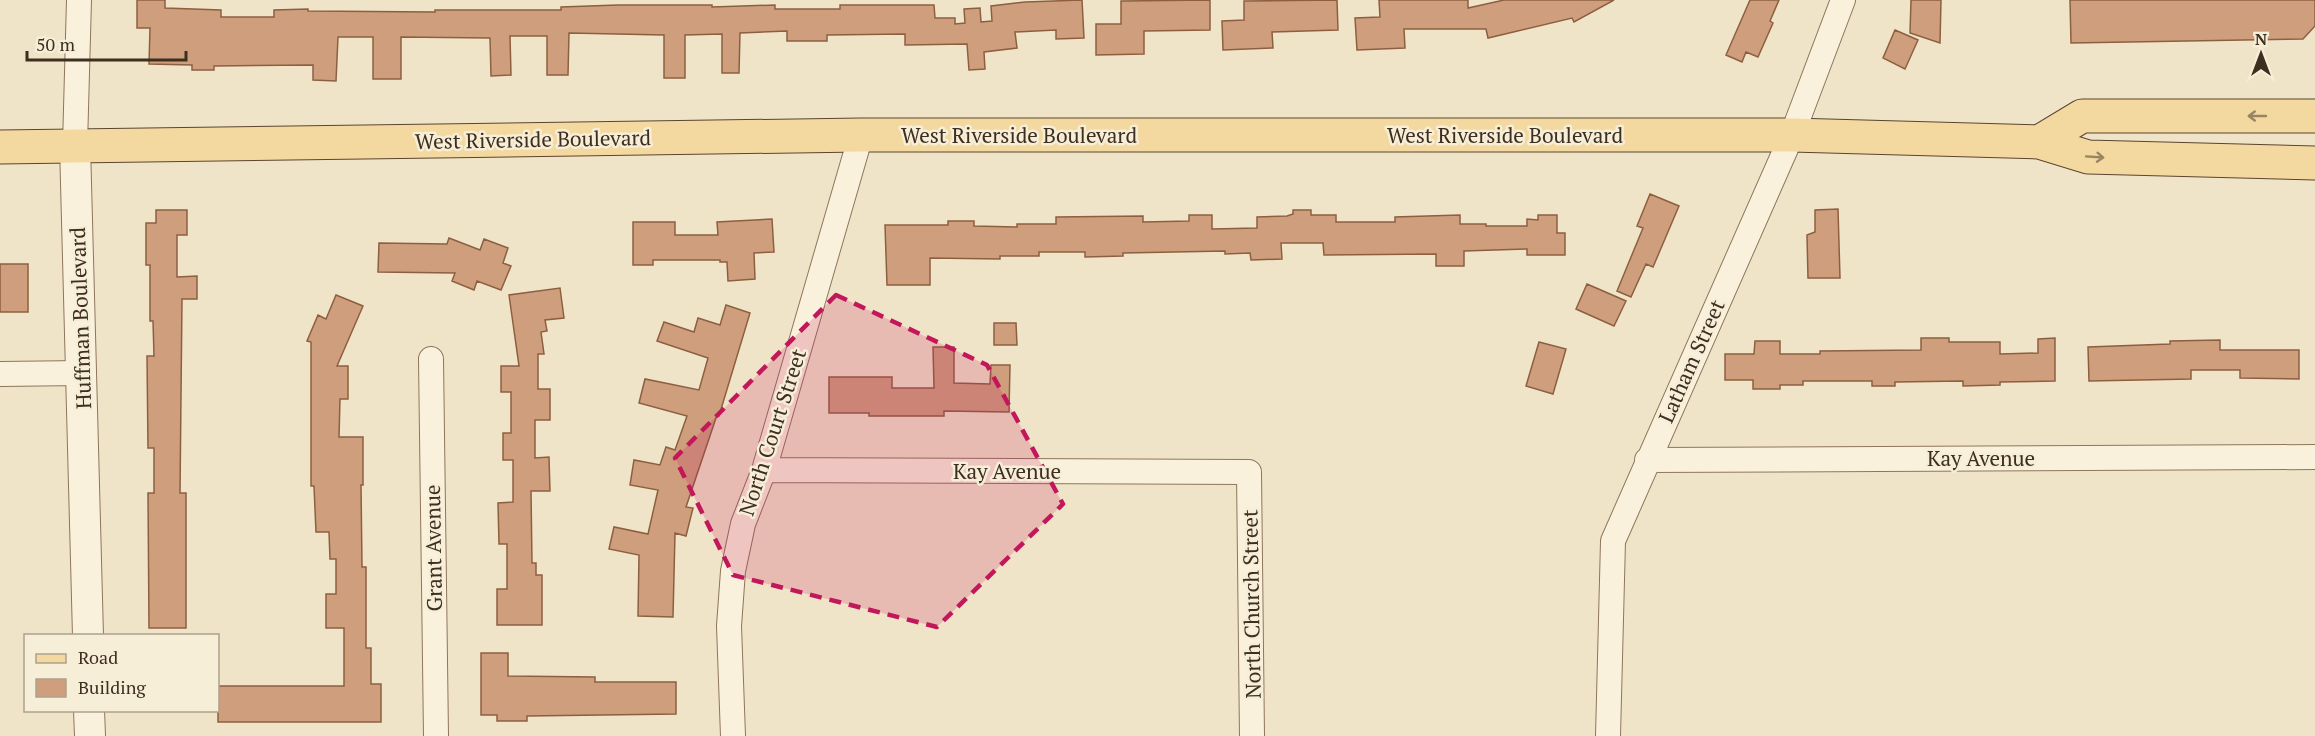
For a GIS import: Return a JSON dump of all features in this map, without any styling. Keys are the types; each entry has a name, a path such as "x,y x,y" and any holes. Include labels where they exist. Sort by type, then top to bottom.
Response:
{"main road":[{"path":"2039,142 2082,116 2315,116"},
{"name":"West Riverside Boulevard","path":"0,147 861,135 1792,135 2039,142 2088,157 2315,164"}],"street":[{"name":"Huffman Boulevard","path":"79,0 75,145 88,634"},
{"name":"Latham Street","path":"1608,736 1613,541 1792,135 1843,0"},
{"name":"North Court Street","path":"733,736 729,626 733,571 743,524 764,470 861,135"},
{"name":"Grant Avenue","path":"431,359 435,736"},
{"path":"0,374 82,373"},
{"name":"Kay Avenue","path":"1647,460 2315,457"},
{"name":"Kay Avenue","path":"764,470 1249,472"},
{"name":"North Church Street","path":"1249,472 1252,736"},
{"path":"89,712 90,736"}],"highlighted area":[{"path":"836,295 987,365 1063,504 937,627 733,575 675,458"}],"building":[{"path":"137,0 165,0 165,8 221,10 221,17 274,17 274,10 308,9 308,11 435,12 435,10 561,10 561,7 618,5 712,5 712,7 775,5 775,9 840,9 840,5 934,5 935,18 955,18 955,24 965,23 964,9 980,8 981,22 992,21 991,6 1082,0 1084,38 1056,39 1056,30 1015,32 1017,48 984,52 985,69 969,70 967,44 905,45 905,34 827,35 827,41 787,41 787,31 740,33 739,73 722,73 722,34 685,35 685,78 664,78 664,35 569,33 568,75 547,75 547,36 510,36 511,75 491,76 490,38 401,37 401,79 373,79 373,37 338,37 336,81 313,80 313,65 214,66 214,70 192,70 192,65 149,64 150,28 137,28"},
{"path":"1210,0 1210,30 1144,31 1144,54 1096,55 1096,24 1121,24 1121,1"},
{"path":"1337,0 1338,30 1272,32 1273,48 1223,50 1222,21 1244,20 1244,1"},
{"path":"1379,0 1468,0 1468,8 1504,0 1614,0 1574,22 1572,18 1488,38 1486,29 1404,29 1405,48 1357,50 1355,18 1380,17"},
{"path":"1750,0 1779,0 1770,21 1773,23 1758,57 1746,52 1742,62 1726,55"},
{"path":"1911,0 1941,0 1940,43 1910,33"},
{"path":"2070,0 2315,0 2315,26 2303,39 2071,43"},
{"path":"1895,30 1918,40 1905,69 1883,58"},
{"path":"1650,194 1679,206 1653,267 1646,264 1631,297 1617,291 1643,228 1637,226"},
{"path":"1838,209 1840,278 1808,278 1807,235 1815,232 1815,210"},
{"path":"156,210 187,210 187,235 177,235 177,277 197,276 197,299 182,299 180,493 186,493 186,628 149,628 148,493 154,493 154,448 148,448 147,356 154,356 153,321 150,321 150,265 146,265 146,223 156,223"},
{"path":"1293,210 1311,210 1311,215 1336,215 1336,222 1395,222 1395,217 1460,215 1460,224 1486,224 1486,226 1527,226 1527,219 1538,220 1538,215 1557,215 1557,233 1565,233 1565,255 1527,255 1527,249 1464,251 1464,266 1436,266 1436,254 1324,255 1323,243 1281,243 1282,259 1251,260 1250,253 1225,254 1225,251 1123,253 1123,256 1085,257 1085,252 1039,252 1039,256 1000,256 1000,259 930,258 930,285 887,285 885,225 948,225 948,221 974,221 974,226 1017,227 1017,224 1056,224 1056,217 1143,216 1143,222 1189,221 1189,215 1212,215 1212,229 1257,228 1257,217 1287,216 1293,214"},
{"path":"772,219 774,252 754,253 755,279 728,281 727,262 720,262 720,260 653,260 653,265 633,265 633,222 675,222 675,235 718,235 717,222"},
{"path":"449,238 480,250 484,239 508,248 503,263 511,266 501,290 477,281 474,290 452,281 455,273 378,272 379,243 447,244"},
{"path":"0,264 28,264 28,312 0,312"},
{"path":"1587,284 1626,301 1614,326 1576,309"},
{"path":"560,288 564,318 545,320 547,331 541,332 544,354 538,354 538,389 550,389 550,420 535,420 535,458 549,457 550,491 531,491 532,563 536,563 536,575 542,575 542,625 497,625 497,589 507,589 507,544 499,544 498,503 513,502 513,460 503,460 503,433 511,433 511,392 501,392 501,366 519,366 509,295"},
{"path":"336,295 363,306 337,366 348,366 348,399 340,399 339,437 363,437 362,567 366,567 366,648 371,648 371,684 381,684 381,722 218,722 219,686 344,686 344,628 326,628 326,594 336,594 336,559 330,559 329,532 316,532 314,486 311,486 311,342 307,341 318,315 326,319"},
{"path":"726,305 750,313 719,416 717,415 686,507 693,508 686,536 675,533 673,617 638,616 639,555 609,549 614,527 648,534 658,490 630,485 634,460 660,465 666,447 675,450 687,416 639,403 645,379 699,390 708,358 657,341 664,322 694,332 698,318 720,325"},
{"path":"994,323 1016,323 1017,345 994,345"},
{"path":"1921,338 1949,338 1949,342 2000,342 2000,354 2038,353 2038,339 2055,338 2055,381 2000,382 2000,385 1963,386 1963,381 1895,382 1895,386 1872,386 1872,381 1803,381 1803,385 1780,385 1780,389 1753,389 1753,380 1725,380 1725,354 1754,354 1755,341 1780,341 1780,354 1820,354 1820,351 1921,350"},
{"path":"2220,340 2220,350 2299,350 2299,379 2240,378 2240,370 2191,370 2191,379 2089,381 2088,347"},
{"path":"1539,342 1566,349 1553,394 1526,386"},
{"path":"933,347 954,347 954,383 990,384 991,365 1010,365 1009,412 944,411 944,416 869,416 869,413 829,413 829,377 892,377 892,388 934,388"},
{"path":"481,653 508,653 508,676 595,677 595,682 676,682 676,714 527,716 527,721 497,721 497,715 481,715"}]}
